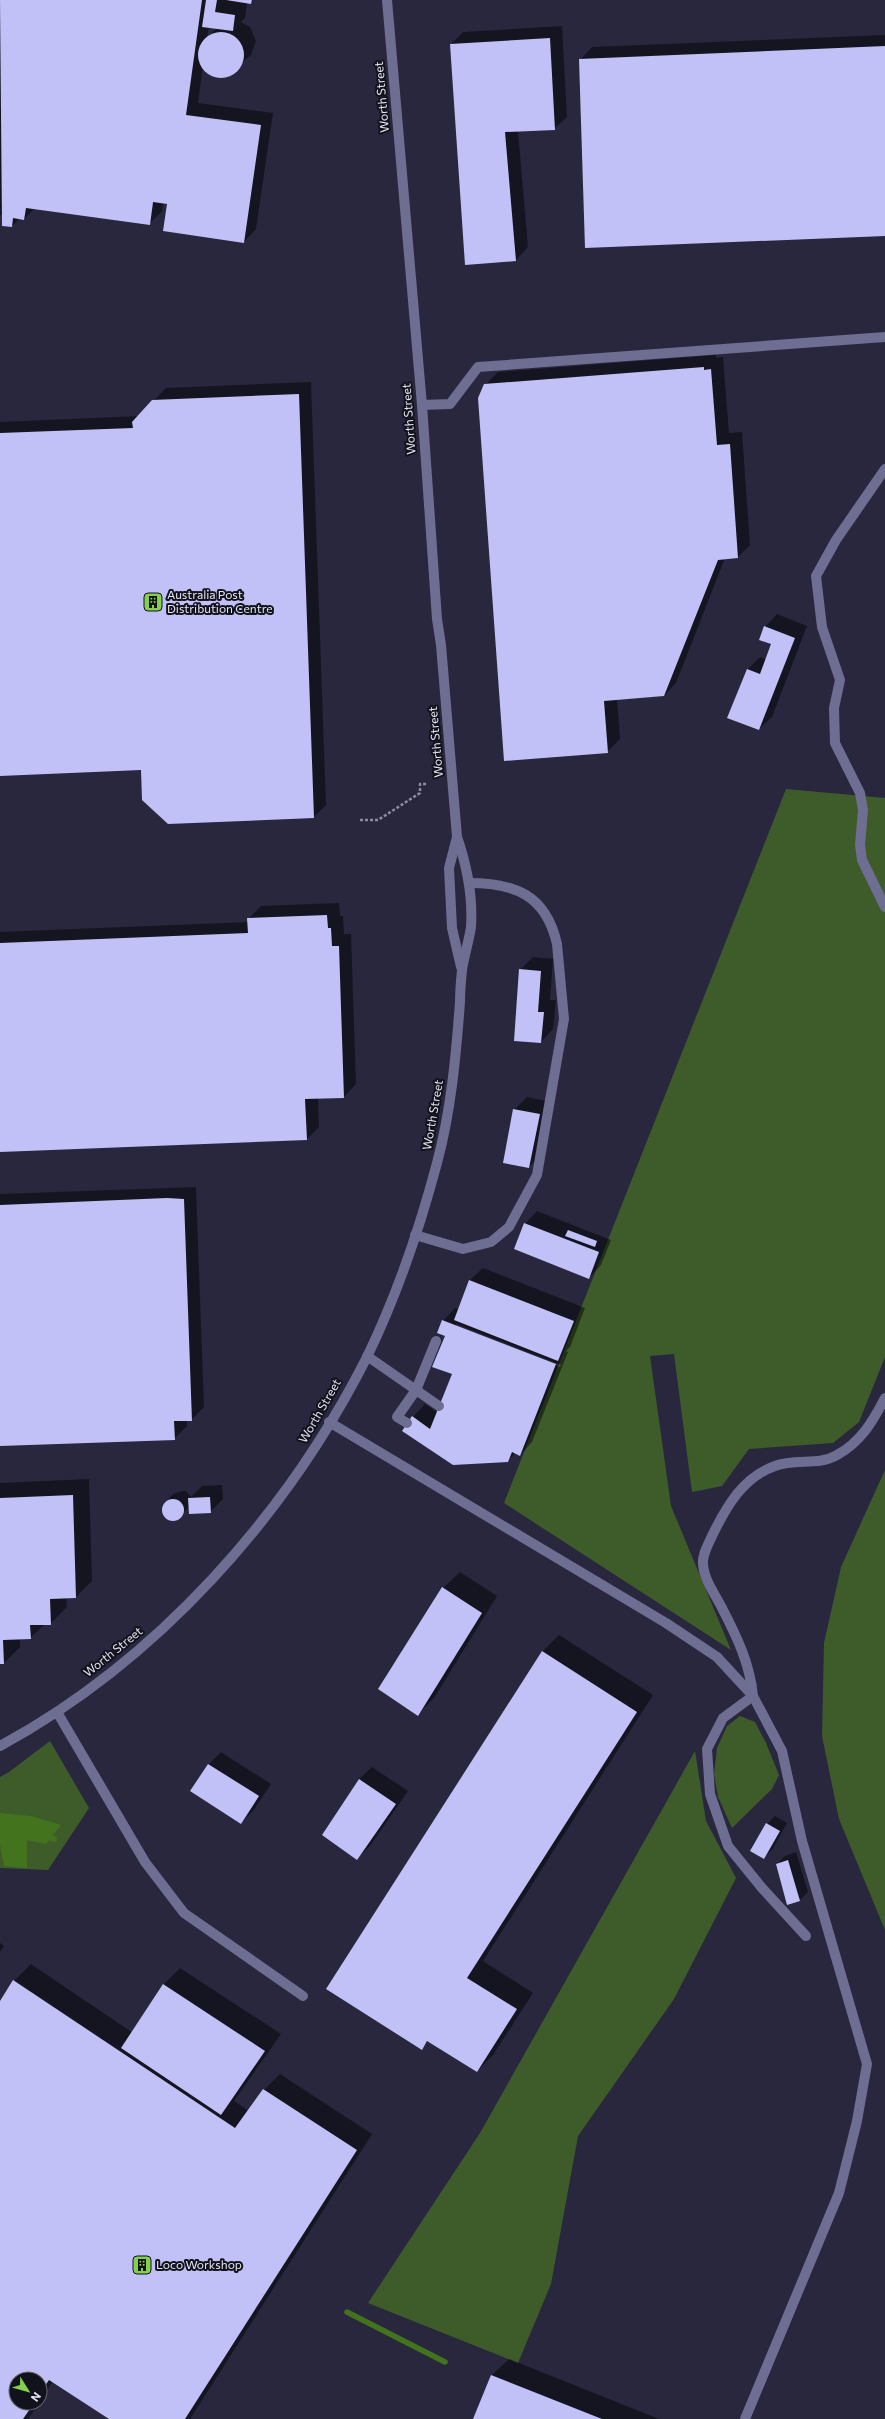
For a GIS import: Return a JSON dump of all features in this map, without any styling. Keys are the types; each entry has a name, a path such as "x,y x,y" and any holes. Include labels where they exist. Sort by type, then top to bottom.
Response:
{"street":[{"name":"Worth Street","path":"0,1746 56,1712 129,1656 165,1626 196,1596 230,1559 277,1502 329,1422 367,1356 415,1235 438,1161 456,1052 462,971 471,927 468,867 457,837 442,645 437,619 422,405 387,0"},
{"path":"422,405 450,404 478,367 885,336"},
{"path":"885,469 836,540 816,576 822,627 840,680 834,708 835,743 860,793 863,810 860,845 862,860 885,907"},
{"name":"Worth Street","path":"457,837 449,868 452,928 462,971"},
{"path":"415,1235 463,1249 490,1242 510,1227 537,1175 564,1018 557,944 552,926 543,910 535,901 515,888 492,883 469,883"},
{"path":"407,1423 397,1417 416,1390 436,1341"},
{"path":"367,1356 439,1406"},
{"path":"753,1696 751,1674 740,1643 704,1574 702,1563 704,1552 730,1502 752,1479 776,1465 825,1460 837,1456 860,1438 871,1423 885,1398"},
{"path":"329,1422 666,1623 717,1657 753,1696 782,1752 802,1841 867,2064 857,2122 839,2193 745,2419"},
{"path":"753,1696 723,1718 707,1749 710,1794 728,1846 762,1888 806,1936"},
{"path":"56,1712 145,1862 184,1913 303,1996"}],"path":[{"path":"360,820 378,820 420,793 420,784 426,784"}],"shaded area":[{"path":"786,789 885,798 885,1357 859,1422 833,1443 749,1449 722,1486 692,1492 674,1354 650,1356 671,1506 731,1650 504,1503"},
{"path":"885,1470 885,1930 839,1819 822,1736 824,1643 841,1567"},
{"path":"740,1716 755,1722 766,1743 779,1775 772,1789 732,1828 718,1797 714,1774 717,1748 727,1726"},
{"path":"50,1741 89,1808 48,1870 0,1868 0,1777 9,1772"},
{"path":"695,1751 706,1821 736,1878 674,1999 578,2136 551,2284 518,2363 368,2303 480,2133"},
{"path":"0,1813 31,1816 61,1825 46,1844 27,1840 27,1868 4,1866 0,1844"}],"building":[{"path":"0,0 202,0 186,115 261,125 244,243 163,231 167,204 153,202 150,225 26,208 24,220 13,218 12,227 2,226"},
{"path":"206,0 217,0 215,12 235,15 233,31 202,27"},
{"path":"226,0 252,0 251,4"},
{"path":"221,32 234,36 240,42 244,55 240,68 234,74 221,78 208,74 202,68 198,55 202,42 208,36"},
{"path":"550,38 555,130 505,132 516,261 465,265 450,44"},
{"path":"885,46 885,236 585,248 579,59"},
{"path":"704,367 704,370 711,369 717,445 730,444 738,558 718,560 664,696 604,701 608,753 504,761 478,398 484,384"},
{"name":"Australia Post Distribution Centre","path":"299,394 314,818 168,824 142,800 141,770 0,776 0,433 133,428 132,422 152,400"},
{"path":"764,626 795,638 759,730 727,718 747,669 760,674 771,644 759,640"},
{"path":"327,915 328,928 331,928 332,946 339,946 344,1098 305,1099 307,1140 0,1152 0,943 248,933 247,918"},
{"path":"519,969 541,971 538,1012 544,1012 541,1043 514,1041"},
{"path":"513,1109 540,1114 529,1168 503,1163"},
{"path":"167,1198 184,1199 192,1421 174,1421 175,1440 0,1446 0,1205"},
{"path":"524,1223 599,1252 589,1279 514,1249"},
{"path":"568,1230 597,1241 595,1247 565,1236"},
{"path":"469,1280 574,1321 558,1361 454,1320"},
{"path":"442,1320 556,1364 520,1456 512,1452 508,1462 453,1465 402,1431 412,1416 430,1429 452,1374 432,1367 445,1336 437,1333"},
{"path":"73,1495 76,1598 50,1599 51,1625 30,1625 31,1639 3,1640 4,1664 0,1664 0,1498"},
{"path":"210,1497 211,1513 189,1514 188,1498"},
{"path":"173,1499 181,1502 184,1510 181,1518 173,1521 165,1518 162,1510 165,1502"},
{"path":"442,1587 482,1613 418,1716 378,1689"},
{"path":"542,1651 637,1712 467,1978 517,2009 477,2072 427,2041 422,2050 326,1989"},
{"path":"208,1764 259,1796 241,1824 190,1791"},
{"path":"359,1779 396,1804 357,1860 322,1835"},
{"path":"766,1823 780,1831 764,1859 750,1851"},
{"path":"788,1860 800,1901 787,1905 776,1864"},
{"name":"Loco Workshop","path":"13,1980 235,2128 263,2089 357,2150 185,2419 109,2419 49,2380 48,2381 48,2371 8,2371 8,2411 28,2411 23,2419 0,2419 0,2001"},
{"path":"163,1984 265,2051 221,2115 121,2048"},
{"path":"491,2375 602,2419 473,2419"}],"waterway":[{"path":"44,1836 54,1839"},
{"path":"347,2312 445,2362"}],"place":[{"name":"Australia Post Distribution Centre","path":"153,602"},
{"name":"Loco Workshop","path":"142,2265"}]}
